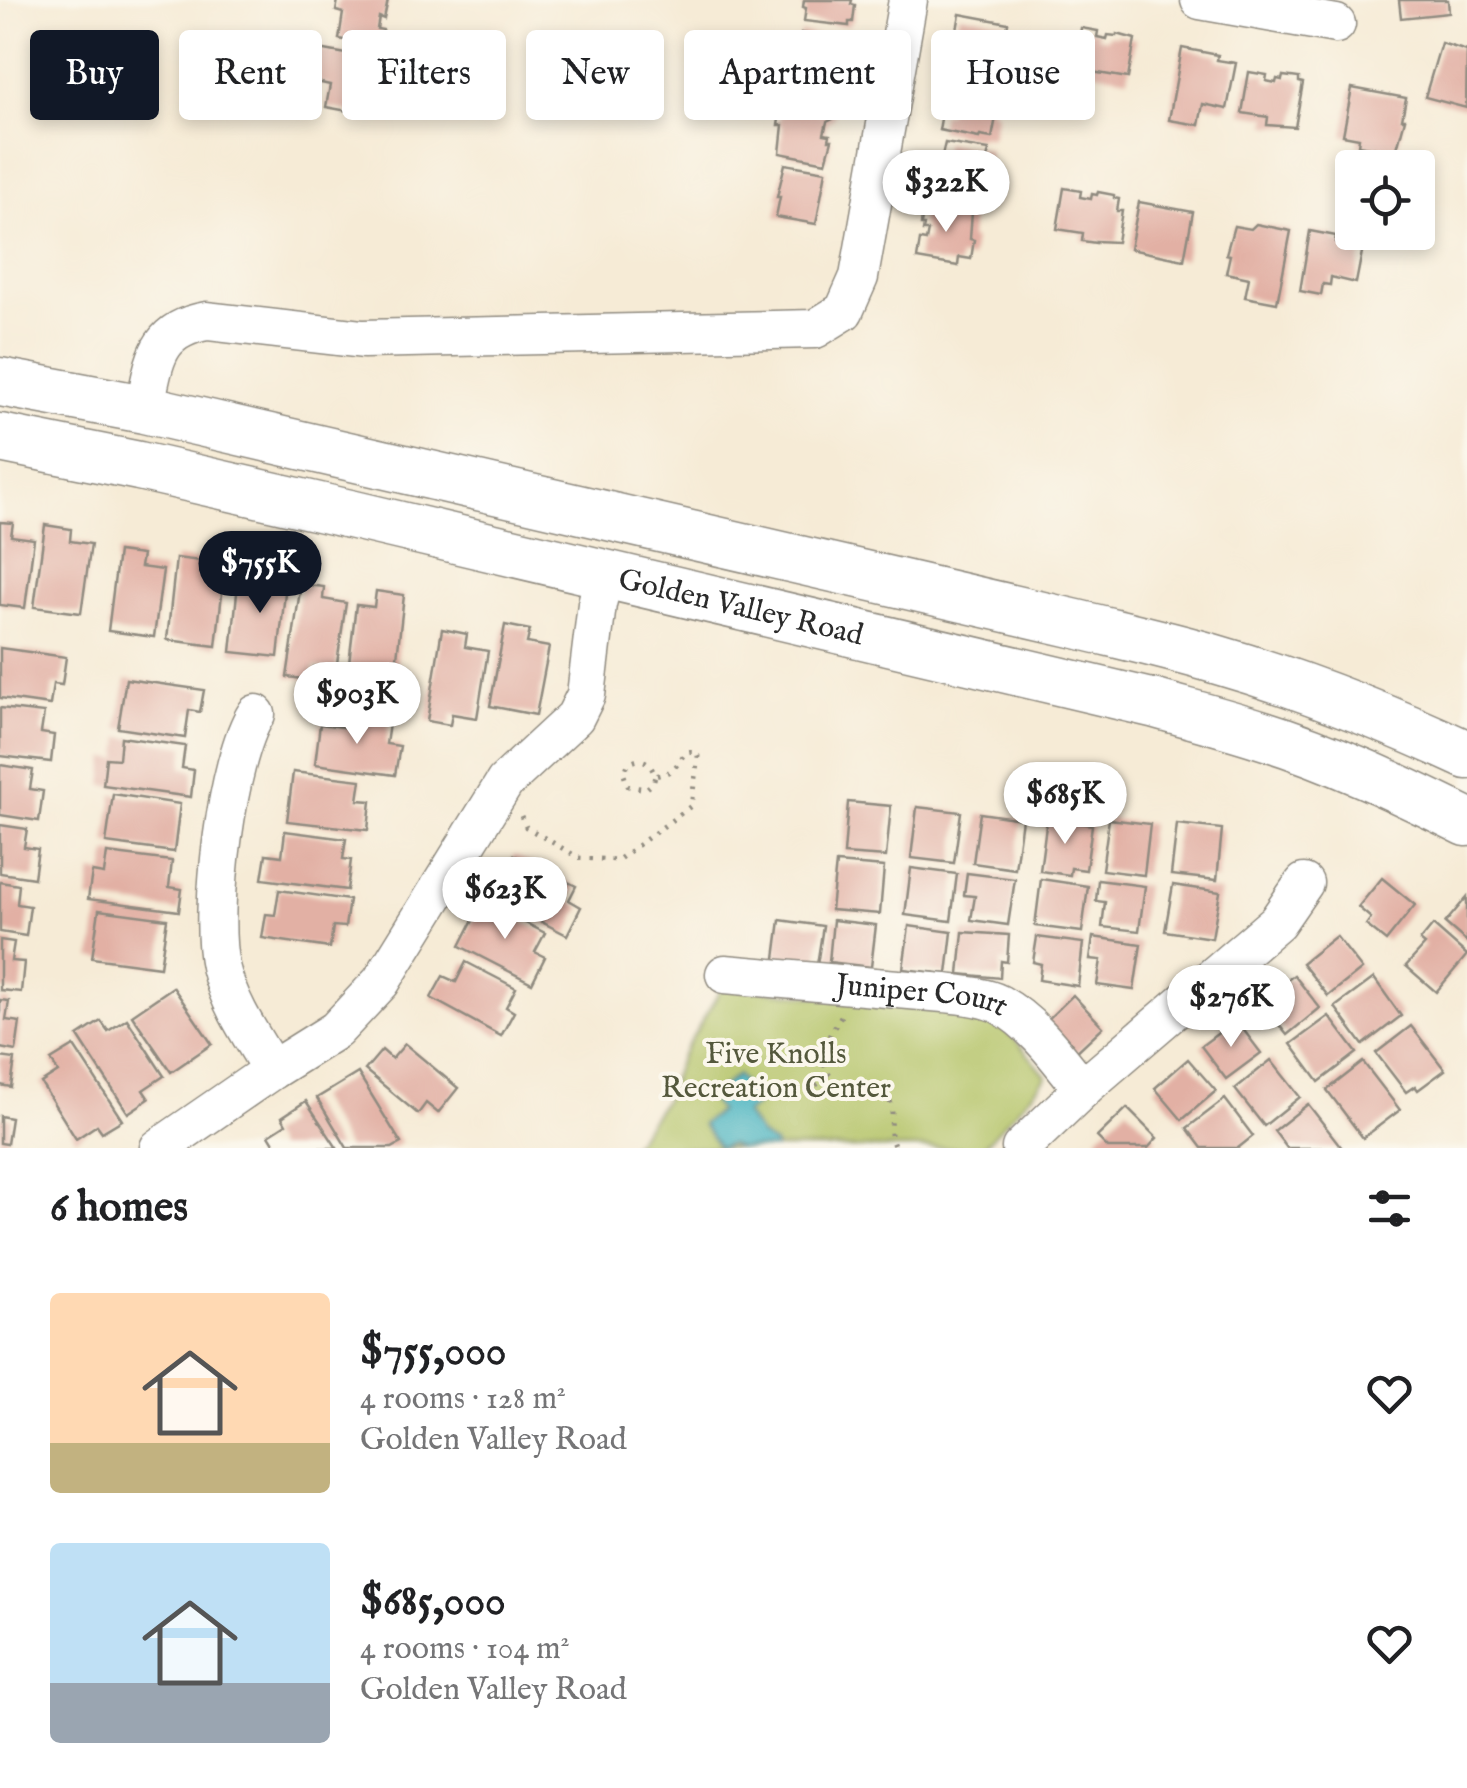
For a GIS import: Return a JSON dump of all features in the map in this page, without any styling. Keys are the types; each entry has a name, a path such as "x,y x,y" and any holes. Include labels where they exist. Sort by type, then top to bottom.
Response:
{"main road":[{"name":"Golden Valley Road","path":"0,382 144,409 1213,658 1342,701 1467,755"},
{"name":"Golden Valley Road","path":"0,438 315,506 1156,704 1263,734 1343,764 1467,822"}],"street":[{"path":"144,409 160,349 187,324 208,320 362,339 815,329 844,311 859,277 908,0"},
{"path":"1200,0 1336,24"},
{"path":"158,1148 336,1030 381,982 505,782 575,717 586,694 604,575"},
{"path":"256,714 246,729 232,781 215,916 220,964 234,1006 272,1070"},
{"path":"1020,1148 1277,922 1304,883"},
{"name":"Juniper Court","path":"726,974 977,997 998,1004 1020,1019 1083,1090"}],"path":[{"path":"505,782 526,827 579,858 618,860 691,806 696,752 684,752 674,768 655,776 646,789 628,786 624,776 628,764 637,759 646,760 655,776"},
{"path":"844,984 841,1018 822,1047 822,1060 829,1076 841,1087 873,1086 882,1092 890,1102 889,1130 895,1148"},
{"path":"816,1085 829,1076"}],"green space":[{"name":"Five Knolls Recreation Center","path":"723,986 990,1016 1047,1077 982,1148 630,1148 665,1099 681,1056"}],"water":[{"path":"737,1075 758,1103 745,1114 775,1148 739,1148 729,1144 719,1148 702,1124 719,1111 709,1097"}],"building":[{"path":"338,0 388,0 384,19 379,17 377,29 383,30 342,30 342,40 339,39 343,13 336,11"},
{"path":"804,0 852,0 853,22 849,26 804,21"},
{"path":"1399,0 1448,0 1449,13 1401,18"},
{"path":"960,14 1008,23 1007,30 957,30"},
{"path":"1095,30 1097,37 1107,39 1108,35 1117,34 1135,39 1128,78 1095,72"},
{"path":"1441,43 1467,51 1466,108 1425,97"},
{"path":"1182,48 1236,63 1227,109 1203,104 1199,125 1169,120"},
{"path":"322,49 342,53 342,110 326,107 330,85 322,83"},
{"path":"1249,72 1267,75 1266,81 1276,83 1283,76 1299,78 1303,83 1295,127 1267,125 1268,117 1242,113"},
{"path":"1352,88 1406,98 1397,150 1358,145 1359,138 1343,135"},
{"path":"779,120 831,120 824,134 832,140 826,162 780,153 783,125 778,125"},
{"path":"941,120 995,120 992,138 939,130"},
{"path":"945,143 989,150 985,171 997,173 991,207 930,196 934,159 941,160"},
{"path":"785,164 826,171 816,224 776,217"},
{"path":"1064,188 1081,191 1080,197 1091,199 1098,192 1119,199 1117,211 1122,211 1117,242 1082,241 1083,233 1057,229"},
{"path":"1139,202 1193,212 1184,260 1130,249"},
{"path":"928,203 972,212 971,259 959,257 958,266 917,259 920,240 926,241 928,231 923,231 921,225 923,208 927,209"},
{"path":"1256,224 1291,231 1277,303 1245,297 1249,278 1226,273 1230,255 1226,254 1234,226 1251,229"},
{"path":"1310,231 1335,236 1335,250 1362,250 1356,283 1331,277 1330,285 1323,284 1321,295 1300,291"},
{"path":"0,522 13,523 11,536 34,539 25,608 0,605"},
{"path":"45,525 71,529 70,541 91,544 81,613 34,607"},
{"path":"118,552 142,555 140,567 163,570 154,637 108,631"},
{"path":"176,558 201,561 200,573 224,576 216,646 167,640"},
{"path":"260,571 287,574 278,657 231,652 238,583 259,585"},
{"path":"301,584 324,587 323,599 346,603 336,670 314,667 312,680 287,677"},
{"path":"376,591 404,595 395,676 348,671 356,605 374,607"},
{"path":"505,625 530,630 527,643 549,647 536,715 490,706"},
{"path":"442,629 467,634 465,647 488,651 477,718 452,714 450,725 427,721"},
{"path":"0,648 66,657 62,685 53,684 50,705 0,698"},
{"path":"126,679 204,690 200,712 189,710 185,738 118,728"},
{"path":"0,708 44,713 41,733 54,735 51,762 0,756"},
{"path":"344,718 389,724 386,744 400,746 395,775 315,764 320,724 343,727"},
{"path":"121,737 185,746 182,768 194,770 191,797 103,785 106,758 119,759"},
{"path":"0,765 33,770 30,789 43,791 39,821 0,815"},
{"path":"293,772 361,780 358,800 371,801 368,830 287,821"},
{"path":"113,794 180,804 174,852 106,843"},
{"path":"848,802 891,806 886,857 844,854"},
{"path":"917,807 961,812 954,863 911,858"},
{"path":"980,813 1022,819 1015,869 973,863"},
{"path":"1047,818 1092,825 1086,870 1071,868 1070,875 1040,871"},
{"path":"1109,819 1150,824 1144,875 1102,870"},
{"path":"1177,824 1222,829 1217,880 1171,875"},
{"path":"0,825 27,829 24,847 38,849 34,878 0,873"},
{"path":"285,831 346,839 343,859 351,860 347,890 262,879 266,854 282,856"},
{"path":"107,853 172,861 169,887 182,889 179,911 88,899 92,872 104,874"},
{"path":"514,855 576,886 569,900 581,907 567,935 503,902 514,881 504,876"},
{"path":"836,863 884,867 880,914 831,910"},
{"path":"911,868 957,874 951,921 905,915"},
{"path":"967,873 1015,879 1008,925 971,920 975,896 964,895"},
{"path":"1382,878 1415,905 1386,941 1366,925 1371,918 1358,907"},
{"path":"1041,879 1088,886 1082,932 1035,926"},
{"path":"1098,880 1145,886 1139,931 1102,927 1105,902 1096,901"},
{"path":"0,882 19,885 17,904 30,906 26,936 0,932"},
{"path":"1173,885 1220,892 1212,938 1165,931"},
{"path":"279,890 349,900 345,927 333,926 330,948 262,938 266,914 275,915"},
{"path":"1467,897 1467,942 1445,923"},
{"path":"483,901 545,933 535,952 545,957 532,983 460,946"},
{"path":"99,910 167,919 160,967 92,958"},
{"path":"780,920 823,926 817,965 774,966"},
{"path":"833,920 876,925 871,967 829,962"},
{"path":"1433,925 1467,955 1436,992 1406,966 1425,945 1420,941"},
{"path":"909,926 952,932 947,974 903,969"},
{"path":"963,932 1009,935 1007,962 1001,961 1000,978 959,974"},
{"path":"1336,936 1362,969 1328,996 1302,963"},
{"path":"1037,937 1083,943 1078,986 1039,980 1041,964 1033,962"},
{"path":"1093,937 1141,944 1134,990 1097,985 1101,960 1090,959"},
{"path":"0,940 14,942 11,961 24,962 21,992 0,990"},
{"path":"466,962 516,988 506,1007 514,1012 501,1036 431,998 443,976 456,982"},
{"path":"1294,975 1320,1008 1287,1035 1260,1001"},
{"path":"1374,978 1401,1016 1363,1045 1335,1007"},
{"path":"173,987 212,1044 171,1072 132,1015"},
{"path":"1073,995 1103,1027 1071,1057 1041,1026"},
{"path":"0,1000 9,1001 6,1020 20,1022 16,1051 0,1048"},
{"path":"1329,1016 1357,1053 1319,1082 1291,1044"},
{"path":"127,1019 164,1076 143,1090 149,1099 128,1113 78,1036 101,1021 108,1031"},
{"path":"1236,1020 1261,1053 1226,1079 1201,1046"},
{"path":"1411,1026 1445,1070 1418,1090 1415,1086 1406,1092 1376,1053"},
{"path":"405,1044 458,1088 438,1113 426,1103 418,1114 365,1070 382,1050 392,1059"},
{"path":"74,1046 122,1120 102,1132 97,1125 76,1139 41,1083 58,1072 51,1060"},
{"path":"0,1057 15,1059 11,1087 0,1085"},
{"path":"1188,1059 1216,1091 1182,1120 1155,1088"},
{"path":"1271,1060 1300,1097 1264,1126 1235,1089"},
{"path":"1363,1062 1400,1110 1363,1138 1327,1090"},
{"path":"358,1073 401,1143 392,1148 347,1148 317,1098"},
{"path":"1225,1099 1253,1136 1238,1148 1202,1148 1187,1128"},
{"path":"306,1101 337,1148 277,1148 269,1135 286,1124 282,1117"},
{"path":"1308,1104 1342,1148 1287,1148 1274,1131"},
{"path":"1127,1108 1157,1138 1148,1148 1108,1148 1097,1137"},
{"path":"0,1116 11,1118 7,1144 0,1143"}]}
